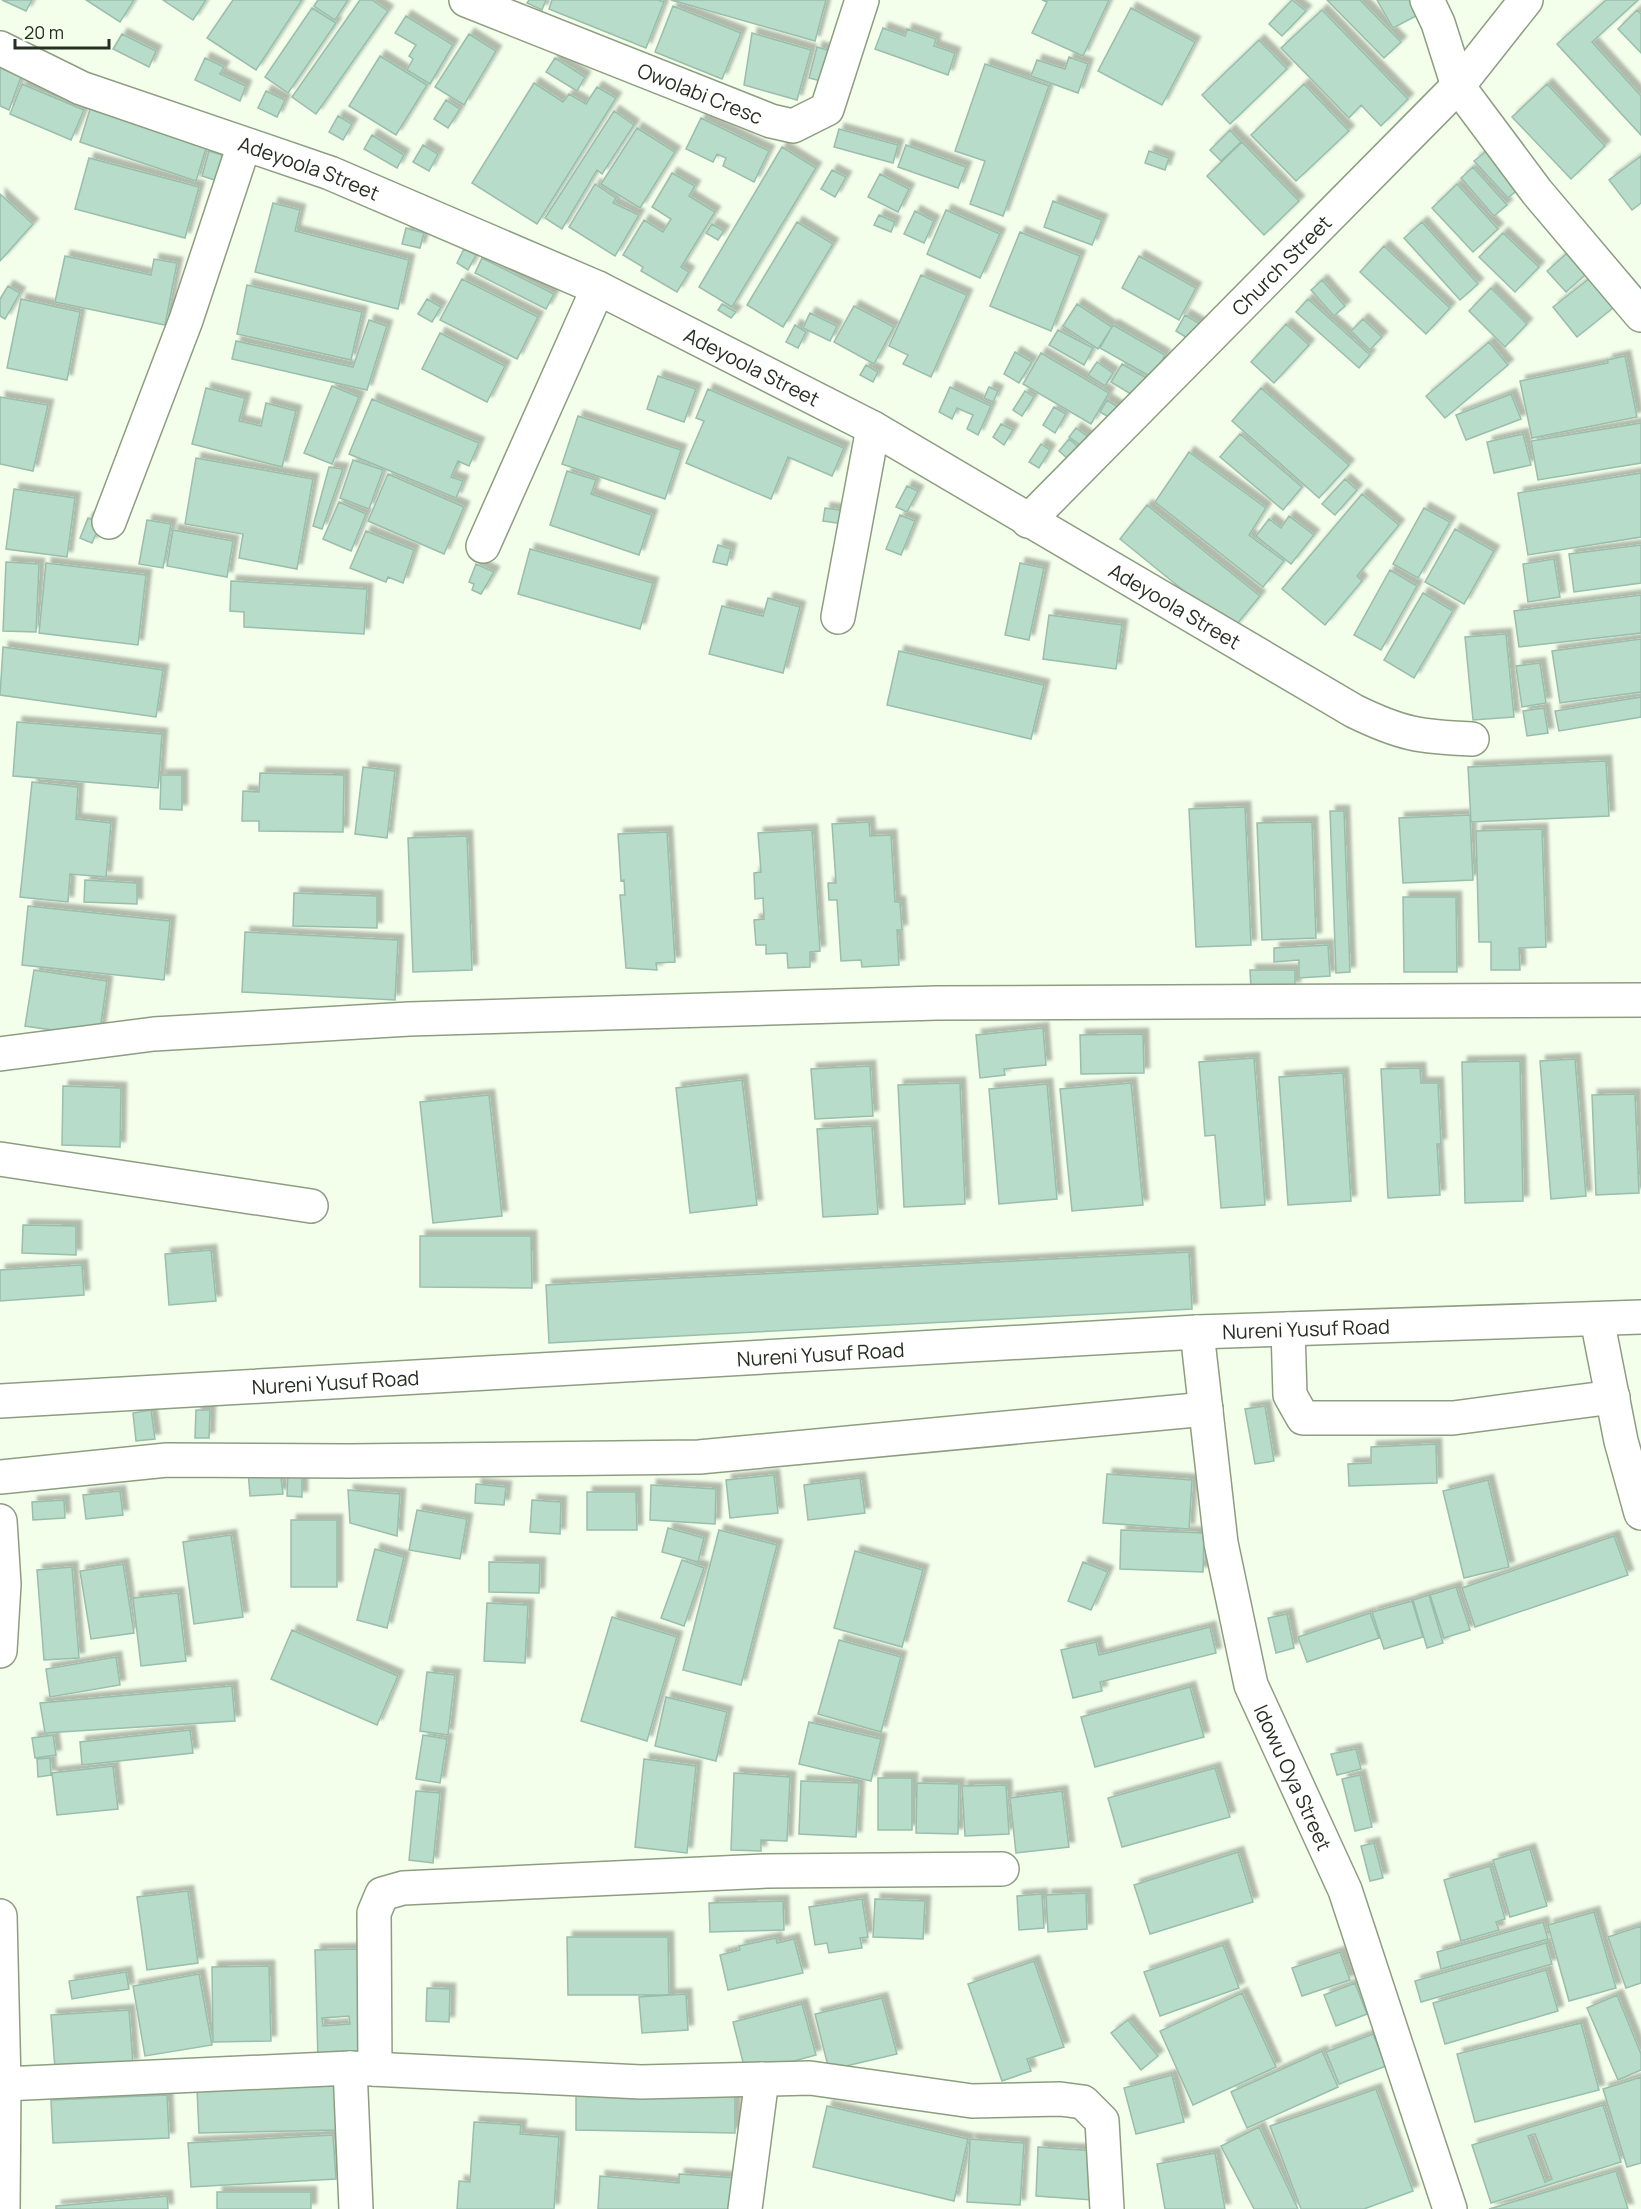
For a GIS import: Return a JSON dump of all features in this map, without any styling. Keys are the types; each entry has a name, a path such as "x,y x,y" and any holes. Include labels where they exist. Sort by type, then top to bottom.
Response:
{"street":[{"name":"Owolabi Cresc","path":"466,0 771,121 793,126 827,109 862,0"},
{"path":"1427,0 1438,23 1458,86 1537,192 1641,315"},
{"name":"Church Street","path":"1028,521 1458,86 1526,0"},
{"name":"Adeyoola Street","path":"0,48 81,88 330,173 598,288 873,428 1364,716 1394,730 1424,737 1472,739"},
{"path":"109,522 186,320 244,145"},
{"path":"483,546 598,288"},
{"path":"838,617 873,428"},
{"path":"0,1054 154,1034 420,1019 937,1003 1641,1000"},
{"path":"0,1159 310,1206"},
{"name":"Nureni Yusuf Road","path":"0,1401 1197,1332 1641,1317"},
{"path":"1597,1319 1612,1397 1641,1513"},
{"path":"1288,1329 1290,1395 1304,1418 1453,1418 1612,1397"},
{"name":"Idowu Oya Street","path":"1197,1332 1221,1543 1251,1685 1345,1890 1450,2209"},
{"path":"0,1477 167,1460 349,1461 699,1457 1206,1409"},
{"path":"0,1521 4,1584 0,1651"},
{"path":"356,2209 374,1913 382,1894 403,1888 767,1871 1002,1869"},
{"path":"0,1916 4,2084 3,2209"},
{"path":"4,2084 363,2069 641,2082 810,2078 972,2101 1060,2098 1083,2102 1102,2121 1107,2209"},
{"path":"745,2209 762,2079"}],"building":[{"path":"2,0 32,0 26,11"},
{"path":"86,0 134,0 120,22"},
{"path":"163,0 206,0 193,20"},
{"path":"233,0 302,0 256,70 207,38"},
{"path":"318,0 348,0 335,20 314,6"},
{"path":"360,0 372,0 388,11 316,114 292,97"},
{"path":"529,0 546,0 542,10 527,3"},
{"path":"552,0 658,0 664,2 646,48 549,9"},
{"path":"671,0 826,0 815,41"},
{"path":"1042,0 1109,0 1083,56 1032,33 1047,2"},
{"path":"1292,0 1306,11 1282,36 1269,24"},
{"path":"1327,0 1360,0 1401,42 1384,58"},
{"path":"1377,0 1410,0 1418,15 1393,28"},
{"path":"1606,0 1638,0 1592,42 1641,96 1641,135 1557,44"},
{"path":"673,6 741,33 722,79 655,52"},
{"path":"312,8 336,23 288,93 265,77"},
{"path":"1131,8 1195,42 1162,105 1098,71"},
{"path":"1322,10 1408,99 1381,126 1361,105 1349,118 1281,48"},
{"path":"1637,10 1641,14 1641,53 1618,29"},
{"path":"406,16 453,45 430,84 407,70 413,59 409,56 416,45 395,33"},
{"path":"883,28 905,36 907,29 936,39 934,46 955,53 948,75 875,49"},
{"path":"752,33 811,50 797,100 744,85"},
{"path":"122,34 156,51 149,67 113,49"},
{"path":"469,34 496,51 464,105 435,87"},
{"path":"1259,40 1287,69 1230,124 1202,95"},
{"path":"817,47 834,52 825,82 809,78"},
{"path":"380,56 427,85 396,135 349,106"},
{"path":"1069,57 1088,64 1078,93 1031,76 1037,60 1065,69"},
{"path":"205,58 224,67 220,74 246,86 240,101 195,80"},
{"path":"555,58 585,77 577,91 546,72"},
{"path":"985,64 1049,86 1003,216 970,204 985,161 955,151"},
{"path":"0,68 21,77 9,110 0,106"},
{"path":"534,83 563,102 569,94 586,104 597,87 616,98 537,224 472,183"},
{"path":"22,84 84,110 71,140 10,114"},
{"path":"1304,84 1349,131 1296,181 1251,135"},
{"path":"1547,84 1605,146 1571,179 1512,117"},
{"path":"266,91 285,100 277,117 258,108"},
{"path":"446,100 460,109 448,128 434,119"},
{"path":"91,106 207,145 196,181 80,142"},
{"path":"614,111 634,125 602,174 597,170 562,229 545,218"},
{"path":"338,116 352,124 343,140 329,132"},
{"path":"701,118 769,151 754,182 723,166 726,158 717,154 713,162 686,149"},
{"path":"637,128 675,152 640,208 601,184"},
{"path":"839,129 898,145 893,163 834,147"},
{"path":"1230,130 1241,142 1221,161 1210,150"},
{"path":"372,135 404,155 397,168 364,149"},
{"path":"1242,142 1299,201 1264,235 1207,176"},
{"path":"423,145 438,154 429,171 413,162"},
{"path":"906,145 966,167 958,188 898,167"},
{"path":"782,147 816,168 732,307 699,287"},
{"path":"1490,148 1523,185 1508,198 1474,161"},
{"path":"209,151 225,156 218,181 202,176"},
{"path":"1149,151 1169,158 1165,170 1145,163"},
{"path":"1641,156 1641,203 1632,210 1609,180"},
{"path":"89,158 199,187 185,238 75,209"},
{"path":"1473,167 1507,205 1494,216 1461,178"},
{"path":"832,170 846,177 835,197 821,189"},
{"path":"672,173 695,186 689,196 715,212 681,267 689,272 677,292 641,271 643,267 623,255 644,220 663,232 671,219 652,207"},
{"path":"880,174 909,189 898,212 868,197"},
{"path":"595,184 616,198 613,203 639,215 615,256 569,227"},
{"path":"1457,184 1498,229 1473,252 1432,208"},
{"path":"0,194 33,224 0,261"},
{"path":"1053,201 1102,220 1092,245 1044,227"},
{"path":"273,203 300,210 295,231 409,260 398,309 255,272"},
{"path":"946,210 1000,234 980,278 927,254"},
{"path":"915,211 934,221 924,243 904,234"},
{"path":"879,215 895,222 891,232 874,225"},
{"path":"797,222 833,244 783,327 747,305"},
{"path":"1422,222 1478,284 1460,300 1404,238"},
{"path":"712,224 724,231 718,240 706,233"},
{"path":"406,228 424,233 420,248 402,244"},
{"path":"1020,232 1080,256 1051,331 990,306"},
{"path":"1503,233 1539,267 1515,292 1479,257"},
{"path":"1384,246 1450,308 1426,334 1360,272"},
{"path":"1575,246 1594,267 1566,292 1547,271"},
{"path":"464,249 476,255 468,270 457,263"},
{"path":"65,256 151,275 154,259 177,263 165,325 55,302"},
{"path":"1139,256 1196,288 1179,320 1122,288"},
{"path":"482,258 554,294 546,309 475,273"},
{"path":"921,275 967,295 931,377 903,364 908,355 889,346"},
{"path":"1590,278 1613,308 1577,337 1553,307"},
{"path":"462,279 538,317 517,359 440,320"},
{"path":"1322,280 1345,306 1334,316 1311,290"},
{"path":"247,285 362,312 351,360 237,334"},
{"path":"8,286 20,293 5,319 0,316 0,299"},
{"path":"1491,288 1527,324 1505,347 1469,311"},
{"path":"21,299 80,312 67,380 7,368"},
{"path":"427,299 441,307 432,322 418,314"},
{"path":"1308,299 1370,355 1359,368 1296,312"},
{"path":"722,304 736,312 731,318 718,310"},
{"path":"1077,304 1112,327 1098,349 1063,326"},
{"path":"854,306 894,327 874,364 834,342"},
{"path":"810,313 837,326 830,341 803,328"},
{"path":"1185,315 1202,325 1192,341 1176,331"},
{"path":"1363,319 1382,337 1370,350 1351,331"},
{"path":"369,320 387,326 367,390 232,359 236,341 353,367"},
{"path":"1286,324 1309,345 1274,383 1251,362"},
{"path":"795,325 806,332 798,348 786,342"},
{"path":"1113,325 1165,355 1153,378 1100,348"},
{"path":"1058,330 1093,348 1084,365 1049,345"},
{"path":"440,333 505,366 487,402 422,369"},
{"path":"1489,342 1508,365 1445,418 1426,396"},
{"path":"1015,352 1032,362 1019,383 1004,374"},
{"path":"1041,353 1109,393 1091,424 1023,384"},
{"path":"1625,356 1637,417 1532,438 1520,381 1608,363 1607,360"},
{"path":"1097,362 1113,373 1105,386 1088,375"},
{"path":"1122,364 1150,380 1139,399 1111,382"},
{"path":"866,365 878,372 873,382 860,375"},
{"path":"658,376 696,389 684,422 647,409"},
{"path":"332,386 359,397 332,464 304,453"},
{"path":"950,387 991,406 978,435 967,429 973,415 957,408 952,419 939,412"},
{"path":"989,387 998,391 993,402 984,398"},
{"path":"206,388 245,398 239,421 261,426 266,403 296,411 282,467 192,444"},
{"path":"1261,388 1349,465 1319,498 1232,421"},
{"path":"708,389 844,448 832,476 788,457 771,499 686,463 704,421 696,418"},
{"path":"1025,391 1034,397 1022,416 1013,410"},
{"path":"1511,394 1521,419 1466,440 1456,415"},
{"path":"0,397 48,405 33,471 0,464"},
{"path":"372,399 479,443 469,466 458,461 451,477 463,481 456,498 349,454"},
{"path":"1107,400 1126,412 1119,423 1100,412"},
{"path":"1054,407 1066,414 1055,433 1043,425"},
{"path":"578,416 681,450 665,499 562,464"},
{"path":"1641,423 1641,463 1538,480 1531,441"},
{"path":"1001,424 1013,430 1004,445 993,437"},
{"path":"1076,428 1095,442 1089,451 1069,437"},
{"path":"1240,434 1302,487 1283,510 1220,457"},
{"path":"1523,434 1531,465 1494,473 1487,442"},
{"path":"1069,439 1087,454 1076,466 1059,451"},
{"path":"1041,444 1050,450 1039,468 1029,462"},
{"path":"1189,452 1266,508 1249,535 1284,561 1263,587 1155,502"},
{"path":"196,458 313,479 297,569 239,558 243,534 185,524"},
{"path":"353,460 383,470 369,509 340,498"},
{"path":"329,467 343,469 322,529 313,526"},
{"path":"567,471 596,480 591,494 652,515 639,555 550,525"},
{"path":"1641,473 1641,537 1528,555 1518,493"},
{"path":"388,474 464,507 444,554 368,521"},
{"path":"1345,479 1357,490 1335,515 1322,504"},
{"path":"907,486 918,491 907,512 896,507"},
{"path":"14,489 75,498 67,557 6,549"},
{"path":"1362,494 1399,525 1357,576 1362,581 1325,625 1282,589"},
{"path":"339,502 366,514 351,551 323,539"},
{"path":"1147,505 1260,596 1232,630 1120,539"},
{"path":"825,508 846,511 844,524 823,521"},
{"path":"1424,508 1450,522 1418,578 1393,564"},
{"path":"900,515 915,521 901,555 886,549"},
{"path":"1289,516 1314,535 1291,564 1256,536 1269,519 1281,528"},
{"path":"88,518 101,523 92,543 80,538"},
{"path":"147,520 171,524 163,568 139,564"},
{"path":"1455,529 1494,551 1464,604 1425,582"},
{"path":"173,530 233,541 227,577 167,566"},
{"path":"366,531 414,550 403,583 388,577 386,582 350,568"},
{"path":"718,545 731,549 727,565 713,562"},
{"path":"1641,545 1641,583 1574,592 1569,554"},
{"path":"530,549 653,583 640,629 518,594"},
{"path":"1554,559 1560,597 1528,602 1523,564"},
{"path":"6,562 39,564 36,632 3,631"},
{"path":"46,563 146,575 138,645 39,633"},
{"path":"1020,563 1044,568 1029,640 1005,635"},
{"path":"476,564 494,572 481,594 472,590 474,584 469,582"},
{"path":"1390,570 1417,586 1381,650 1354,635"},
{"path":"231,581 367,589 364,634 244,627 244,612 230,611"},
{"path":"1423,593 1453,611 1414,678 1384,660"},
{"path":"1641,595 1641,633 1519,647 1514,611"},
{"path":"768,598 800,607 783,673 709,654 722,606 763,616"},
{"path":"1049,615 1122,625 1116,669 1043,659"},
{"path":"1506,634 1514,717 1473,720 1465,637"},
{"path":"1641,639 1641,692 1560,703 1552,651"},
{"path":"3,647 163,670 156,717 0,695"},
{"path":"899,651 1044,685 1031,739 887,705"},
{"path":"1540,663 1546,703 1522,707 1516,666"},
{"path":"1641,697 1641,717 1559,731 1555,711"},
{"path":"1544,708 1548,733 1527,736 1523,711"},
{"path":"17,722 162,734 158,788 13,776"},
{"path":"1606,761 1609,816 1471,822 1468,767"},
{"path":"363,767 395,771 387,838 355,834"},
{"path":"260,773 344,775 343,832 259,831 259,821 242,821 243,791 259,792"},
{"path":"161,775 182,775 182,810 160,809"},
{"path":"32,782 78,787 76,819 111,823 106,877 70,874 68,902 20,897"},
{"path":"1245,807 1251,945 1196,947 1189,809"},
{"path":"1330,811 1344,811 1350,972 1336,973"},
{"path":"1470,815 1473,880 1403,883 1399,818"},
{"path":"869,822 870,836 891,835 895,902 900,902 902,930 897,930 899,965 862,967 861,960 841,961 837,900 829,900 828,883 836,883 832,824"},
{"path":"1312,822 1316,938 1262,940 1257,823"},
{"path":"1542,829 1546,947 1519,948 1520,970 1491,970 1491,942 1479,942 1476,831"},
{"path":"812,830 820,951 810,952 810,967 788,968 787,953 766,954 766,945 756,945 754,920 764,919 763,898 755,899 754,873 761,872 758,833"},
{"path":"667,832 675,962 656,963 657,970 626,968 620,895 625,895 624,880 621,881 618,834"},
{"path":"467,836 472,970 413,972 408,838"},
{"path":"85,880 137,883 137,904 84,902"},
{"path":"294,893 377,896 377,928 293,926"},
{"path":"1403,897 1456,897 1457,972 1404,972"},
{"path":"28,906 170,921 164,980 22,965"},
{"path":"245,932 398,940 395,1000 242,992"},
{"path":"1328,945 1330,976 1299,978 1299,960 1274,962 1274,948"},
{"path":"34,970 107,981 99,1037 25,1026"},
{"path":"1250,970 1295,970 1295,987 1251,988"},
{"path":"1043,1028 1046,1065 1004,1069 1005,1075 980,1078 976,1035"},
{"path":"1143,1034 1144,1073 1081,1074 1080,1035"},
{"path":"1254,1058 1265,1205 1221,1208 1215,1135 1205,1136 1199,1062"},
{"path":"1575,1059 1586,1196 1551,1199 1540,1061"},
{"path":"1520,1061 1523,1201 1465,1203 1462,1062"},
{"path":"870,1066 873,1116 815,1119 811,1069"},
{"path":"1420,1068 1421,1083 1438,1083 1441,1144 1437,1144 1440,1195 1388,1198 1381,1069"},
{"path":"1343,1073 1351,1201 1288,1205 1279,1077"},
{"path":"742,1080 757,1205 690,1213 676,1088"},
{"path":"960,1083 965,1204 904,1207 898,1085"},
{"path":"1131,1083 1143,1205 1072,1211 1060,1089"},
{"path":"1047,1084 1057,1199 999,1204 989,1089"},
{"path":"63,1086 121,1088 120,1147 62,1145"},
{"path":"1635,1094 1639,1193 1596,1195 1592,1095"},
{"path":"489,1095 502,1216 433,1223 420,1102"},
{"path":"872,1126 878,1214 823,1217 817,1129"},
{"path":"23,1225 76,1226 76,1255 22,1253"},
{"path":"420,1236 531,1236 532,1288 420,1287"},
{"path":"211,1250 216,1301 169,1305 165,1254"},
{"path":"1189,1252 1192,1309 549,1343 546,1285"},
{"path":"82,1265 84,1295 0,1301 0,1270"},
{"path":"1265,1406 1274,1461 1255,1464 1245,1409"},
{"path":"151,1410 155,1439 136,1441 133,1413"},
{"path":"196,1410 210,1410 209,1438 195,1438"},
{"path":"1436,1444 1437,1483 1349,1486 1348,1464 1371,1463 1371,1447"},
{"path":"280,1469 283,1494 250,1496 248,1471"},
{"path":"288,1469 302,1469 302,1497 287,1496"},
{"path":"1107,1474 1192,1480 1189,1529 1103,1523"},
{"path":"774,1475 778,1513 730,1518 726,1480"},
{"path":"860,1478 865,1513 808,1520 804,1485"},
{"path":"1488,1480 1509,1567 1464,1578 1443,1491"},
{"path":"476,1484 506,1487 504,1505 475,1503"},
{"path":"651,1485 716,1489 715,1524 650,1520"},
{"path":"348,1490 400,1494 397,1536 350,1523"},
{"path":"120,1491 123,1515 86,1519 83,1495"},
{"path":"587,1492 636,1492 637,1530 587,1530"},
{"path":"64,1500 65,1518 33,1520 32,1502"},
{"path":"532,1500 561,1502 560,1534 530,1532"},
{"path":"417,1510 467,1519 460,1559 409,1550"},
{"path":"291,1520 337,1520 337,1587 291,1587"},
{"path":"668,1528 704,1538 698,1562 662,1552"},
{"path":"719,1530 777,1545 741,1685 683,1670"},
{"path":"1121,1530 1204,1533 1203,1572 1120,1569"},
{"path":"231,1535 243,1617 194,1624 183,1542"},
{"path":"1614,1536 1628,1575 1475,1627 1462,1588"},
{"path":"375,1549 404,1557 387,1628 357,1620"},
{"path":"855,1551 923,1570 902,1647 834,1628"},
{"path":"682,1560 704,1568 684,1626 661,1618"},
{"path":"489,1562 540,1563 539,1593 489,1592"},
{"path":"1083,1562 1108,1572 1091,1610 1068,1601"},
{"path":"123,1564 134,1633 91,1639 80,1571"},
{"path":"72,1567 79,1658 44,1660 37,1570"},
{"path":"1456,1587 1470,1630 1444,1638 1430,1595"},
{"path":"178,1593 186,1661 141,1666 133,1598"},
{"path":"1429,1595 1443,1643 1427,1648 1413,1600"},
{"path":"1412,1601 1423,1637 1384,1649 1372,1612"},
{"path":"487,1603 528,1605 525,1663 484,1661"},
{"path":"1370,1613 1379,1638 1307,1662 1298,1637"},
{"path":"1287,1614 1294,1648 1276,1653 1268,1618"},
{"path":"612,1617 677,1637 647,1741 581,1721"},
{"path":"1210,1627 1216,1653 1100,1682 1102,1691 1073,1698 1061,1650 1096,1642 1099,1655"},
{"path":"292,1630 398,1676 377,1725 271,1679"},
{"path":"839,1640 901,1657 881,1732 818,1714"},
{"path":"116,1657 120,1685 50,1697 46,1669"},
{"path":"427,1672 455,1675 448,1735 420,1731"},
{"path":"232,1686 235,1721 45,1733 40,1703"},
{"path":"1190,1687 1204,1737 1095,1767 1081,1717"},
{"path":"666,1697 727,1712 716,1761 655,1746"},
{"path":"809,1722 881,1739 871,1781 799,1764"},
{"path":"190,1730 193,1753 82,1765 80,1742"},
{"path":"53,1735 56,1755 35,1758 32,1738"},
{"path":"423,1735 447,1739 440,1783 416,1779"},
{"path":"1356,1749 1361,1769 1337,1775 1331,1754"},
{"path":"50,1758 51,1775 38,1777 37,1759"},
{"path":"644,1759 696,1766 687,1853 635,1847"},
{"path":"113,1766 118,1809 57,1815 52,1773"},
{"path":"1215,1768 1230,1817 1122,1847 1108,1798"},
{"path":"734,1773 790,1777 787,1841 761,1840 761,1851 731,1850"},
{"path":"1360,1775 1372,1827 1355,1831 1342,1779"},
{"path":"878,1778 912,1778 912,1830 878,1830"},
{"path":"801,1781 859,1783 856,1837 799,1834"},
{"path":"917,1783 959,1784 958,1834 916,1833"},
{"path":"1006,1785 1009,1834 965,1836 962,1786"},
{"path":"416,1791 440,1793 433,1863 409,1860"},
{"path":"1062,1791 1069,1847 1016,1853 1010,1798"},
{"path":"1374,1843 1383,1878 1370,1881 1361,1846"},
{"path":"1530,1849 1547,1906 1510,1917 1493,1860"},
{"path":"1238,1852 1253,1902 1150,1934 1134,1885"},
{"path":"1490,1866 1505,1919 1496,1922 1499,1930 1461,1941 1444,1880"},
{"path":"188,1891 198,1963 147,1970 137,1897"},
{"path":"1086,1893 1087,1929 1048,1932 1046,1895"},
{"path":"1042,1894 1044,1928 1019,1930 1017,1896"},
{"path":"862,1899 868,1937 860,1938 862,1948 829,1953 827,1943 815,1945 809,1907"},
{"path":"875,1899 925,1901 923,1939 873,1937"},
{"path":"783,1901 784,1930 710,1932 709,1903"},
{"path":"1594,1912 1616,1988 1569,2001 1548,1925"},
{"path":"1543,1922 1548,1939 1441,1969 1437,1952"},
{"path":"1641,1926 1641,1983 1626,1988 1608,1937"},
{"path":"567,1937 668,1937 669,1995 568,1995"},
{"path":"776,1938 777,1943 794,1939 803,1973 728,1990 720,1955 740,1950 739,1946"},
{"path":"1546,1943 1552,1964 1421,2002 1415,1981"},
{"path":"1223,1945 1239,1988 1160,2016 1144,1972"},
{"path":"358,1949 361,2058 318,2060 315,1950","holes":["349,2016 350,2024 323,2026 322,2018"]},
{"path":"1340,1952 1350,1980 1302,1996 1292,1968"},
{"path":"1034,1961 1064,2047 1027,2059 1031,2071 1002,2081 968,1984"},
{"path":"269,1966 271,2041 213,2042 212,1967"},
{"path":"1546,1970 1558,2011 1445,2044 1433,2003"},
{"path":"126,1972 129,1989 72,1999 69,1981"},
{"path":"199,1974 212,2045 145,2056 133,1986"},
{"path":"1355,1983 1367,2014 1336,2026 1324,1995"},
{"path":"427,1988 450,1989 449,2022 426,2021"},
{"path":"1242,1993 1276,2067 1193,2105 1160,2031"},
{"path":"686,1994 688,2030 642,2033 639,1997"},
{"path":"1617,1995 1641,2054 1641,2070 1618,2080 1587,2008"},
{"path":"882,1998 897,2054 829,2070 815,2014"},
{"path":"802,2004 816,2055 746,2074 733,2022"},
{"path":"129,2010 133,2064 55,2069 51,2015"},
{"path":"1128,2020 1158,2056 1141,2070 1111,2033"},
{"path":"1581,2023 1599,2090 1475,2122 1457,2054"},
{"path":"1373,2034 1386,2066 1339,2084 1326,2052"},
{"path":"1322,2051 1338,2087 1247,2128 1231,2092"},
{"path":"1172,2075 1184,2122 1136,2134 1124,2088"},
{"path":"1641,2077 1641,2163 1627,2167 1603,2089"},
{"path":"335,2086 337,2130 199,2133 197,2089"},
{"path":"1376,2089 1413,2191 1364,2209 1301,2209 1270,2126"},
{"path":"576,2093 735,2095 735,2133 576,2130"},
{"path":"167,2095 169,2138 53,2143 51,2100"},
{"path":"1603,2105 1621,2162 1491,2203 1472,2145","holes":["1535,2134 1552,2179 1545,2182 1528,2136"]},
{"path":"827,2106 968,2139 954,2201 813,2167"},
{"path":"474,2122 521,2125 520,2134 559,2137 554,2209 457,2209 459,2181 470,2182"},
{"path":"1259,2127 1298,2209 1254,2209 1221,2146"},
{"path":"333,2135 336,2179 191,2187 188,2143"},
{"path":"970,2139 1024,2143 1020,2205 967,2202"},
{"path":"1038,2147 1095,2151 1093,2200 1036,2196"},
{"path":"1215,2153 1225,2209 1165,2209 1157,2164"},
{"path":"1616,2171 1628,2209 1489,2209"},
{"path":"679,2174 738,2178 735,2209 598,2209 600,2176 679,2183"},
{"path":"217,2192 311,2192 311,2209 217,2209"},
{"path":"167,2196 168,2209 56,2209 56,2206"}]}
